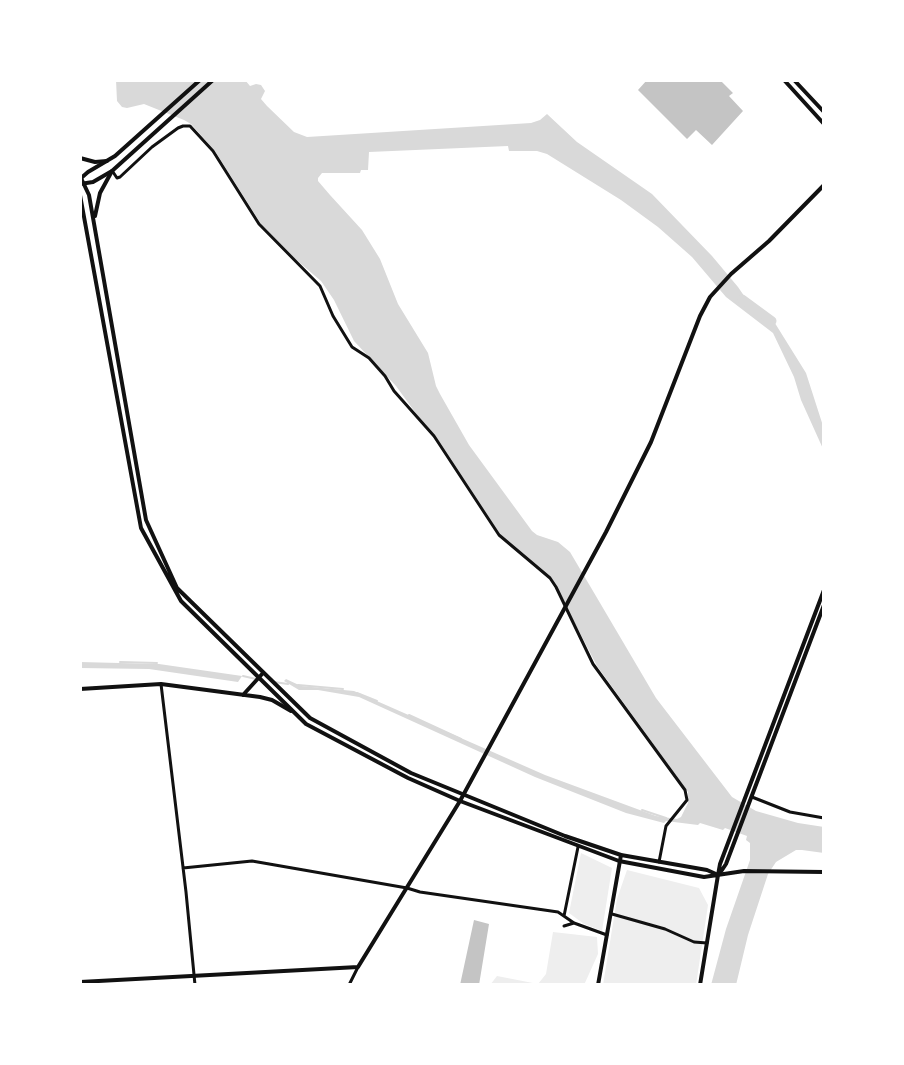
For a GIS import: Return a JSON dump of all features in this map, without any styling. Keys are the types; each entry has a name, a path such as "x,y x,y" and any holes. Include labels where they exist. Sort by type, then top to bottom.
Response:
{"main road":[{"path":"81,180 149,126 200,80"},
{"path":"81,180 93,182 112,171 213,80"},
{"path":"784,80 824,124"},
{"path":"794,80 824,112"},
{"path":"80,158 107,161"},
{"path":"95,227 100,193 112,171"},
{"path":"81,180 89,195 146,520 177,588 310,718 461,798 578,847 704,877 744,871 824,872"},
{"path":"80,982 358,967 461,798 563,614 651,442 700,316 714,290 769,241 824,185"},
{"path":"80,195 141,528 181,601 306,724 408,778 620,858 707,870 718,875"},
{"path":"80,210 87,228"},
{"path":"700,985 718,875 726,864 734,834 824,590"},
{"path":"745,805 751,797 824,605"},
{"path":"243,695 263,673"},
{"path":"80,689 161,684 272,700 293,712"},
{"path":"598,985 620,858"}],"street":[{"path":"112,171 117,178 120,177 178,128 190,126 213,151 259,224 320,286 333,316 352,347 369,358 434,436 499,535 550,578 562,596 593,664 685,790 687,800 666,826 659,862"},
{"path":"161,684 195,985"},
{"path":"751,797 780,809 824,818"},
{"path":"564,916 578,847"},
{"path":"183,868 252,861 420,892 558,912 574,923 607,935"},
{"path":"610,914 665,929 694,942 707,943"},
{"path":"564,926 574,923"},
{"path":"349,985 358,967"}],"shaded area":[{"path":"116,80 245,80 250,86 261,85 265,91 261,99 267,106 294,132 307,137 531,123 547,114 577,142 652,194 712,256 751,306 773,320 806,373 824,429 824,451 773,333 726,297 692,257 658,227 547,154 509,151 508,146 369,152 368,170 361,170 360,173 322,173 318,178 362,230 380,259 398,304 428,353 436,386 469,445 532,531 558,542 570,552 656,698 732,797 756,811 824,827 824,853 796,850 776,862 768,874 736,985 711,985 750,860 747,836 700,823 664,823 626,813 535,777 359,697 299,690 284,681 286,679 301,686 354,691 545,775 656,816 677,819 688,803 688,792 597,666 554,583 501,537 396,386 354,341 321,281 261,224 215,151 191,124 144,104 122,107 117,101"},
{"path":"80,662 159,664 242,676 238,682 149,669 80,668"},
{"path":"581,853 612,868 602,931 584,924 569,913"},
{"path":"627,870 699,888 708,905 696,985 603,985 617,899"},
{"path":"553,932 597,937 598,954 584,985 490,985 497,976 538,984 546,974"}],"building":[{"path":"647,80 720,80 733,93 729,96 743,111 712,145 696,130 687,139 638,90"},
{"path":"474,920 489,924 479,985 460,985"}],"waterway":[{"path":"742,299 772,321"},
{"path":"120,662 157,663"},
{"path":"243,676 256,679"},
{"path":"274,682 288,684"},
{"path":"298,685 343,689"},
{"path":"357,693 377,701"},
{"path":"409,715 461,739"},
{"path":"642,810 666,818"}]}
